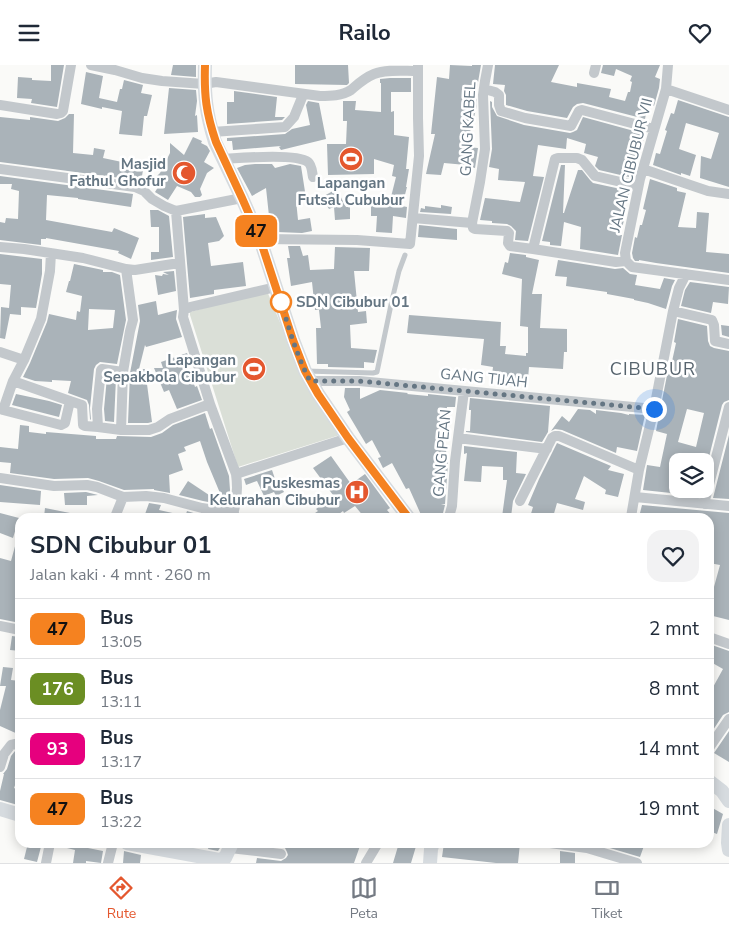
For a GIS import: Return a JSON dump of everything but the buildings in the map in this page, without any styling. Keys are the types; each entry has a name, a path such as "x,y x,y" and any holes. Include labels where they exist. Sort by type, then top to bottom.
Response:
{"street":[{"path":"0,105 57,114 61,113 71,65"},
{"path":"91,65 116,67 154,80 204,85 216,82 302,95 333,96 350,90 376,73 417,68 419,156 410,244 357,240 260,239"},
{"path":"205,65 204,85 207,115 212,133 260,239 293,340 308,376 348,438 405,513"},
{"path":"368,77 369,65"},
{"name":"GANG KABEL","path":"472,223 485,149 484,89 488,65"},
{"name":"JALAN CIBUBUR VII","path":"626,261 625,253 638,186 666,89 668,65"},
{"path":"484,89 499,95 498,105 501,111 525,118 571,126 579,111 582,110 654,129"},
{"path":"666,89 729,110"},
{"path":"212,133 285,127 294,117 302,95"},
{"path":"224,159 293,157 308,161 313,177"},
{"path":"532,249 555,159 558,157 582,160 595,176 638,186"},
{"path":"0,169 134,187 144,191 152,199 164,206 176,211 242,198"},
{"path":"643,169 708,191 729,194"},
{"path":"176,211 183,317 210,404 236,474 237,498 233,513"},
{"path":"413,218 472,223 475,229 508,231 510,233 508,243 510,246 616,262 626,261 632,267 729,280"},
{"path":"0,247 83,258 126,269 179,263"},
{"path":"51,253 50,271 41,319 2,409 63,425 70,401"},
{"path":"121,430 123,371 133,320 126,269"},
{"path":"633,513 673,311 679,288 686,274"},
{"path":"184,310 276,287"},
{"path":"673,311 712,320 715,341 729,344"},
{"path":"0,352 24,360"},
{"path":"98,427 97,409 100,370 123,371"},
{"name":"GANG TIJAH","path":"308,376 654,409"},
{"path":"13,381 82,405 83,425 85,426 121,430 149,430 158,427 170,419 210,404"},
{"name":"GANG PEAN","path":"450,513 464,391"},
{"path":"704,504 729,407"},
{"path":"520,501 552,438 555,436 640,470"},
{"path":"236,474 348,438"},
{"path":"458,438 547,449"},
{"path":"0,477 54,485 87,485 123,497 146,496 164,498 224,513"},
{"path":"117,513 123,497"},
{"path":"635,497 729,506"},
{"path":"0,626 15,629"},
{"path":"714,638 728,641"},
{"path":"714,741 729,719"},
{"path":"0,767 4,754 11,745 15,744"},
{"path":"714,785 722,791 729,801"},
{"path":"0,809 15,814"},
{"path":"729,825 729,850"},
{"path":"46,863 49,848"},
{"path":"108,863 112,848"},
{"path":"147,848 198,860 219,860 228,853 281,854"},
{"path":"366,863 375,848"},
{"path":"430,863 431,848"},
{"path":"587,848 637,863"}],"lane":[{"path":"308,376 372,373 378,371 392,300 405,255"}],"shaded area":[{"name":"Lapangan Sepakbola Cibubur","path":"267,291 293,354 343,434 238,467 190,312"}],"bus line":[{"name":"47","path":"205,65 204,85 207,115 212,133 260,239 305,371 348,438 405,513"}],"place":[{"name":"Lapangan Futsal Cububur","path":"351,159"},
{"name":"Masjid Fathul Ghofur","path":"184,173"},
{"name":"SDN Cibubur 01","path":"281,302"},
{"name":"Lapangan Sepakbola Cibubur","path":"254,369"},
{"name":"Puskesmas Kelurahan Cibubur","path":"357,492"}],"district":[{"name":"CIBUBUR","path":"653,369"}],"route":[{"path":"281,302 293,340 310,381 359,381 654,409"}]}
